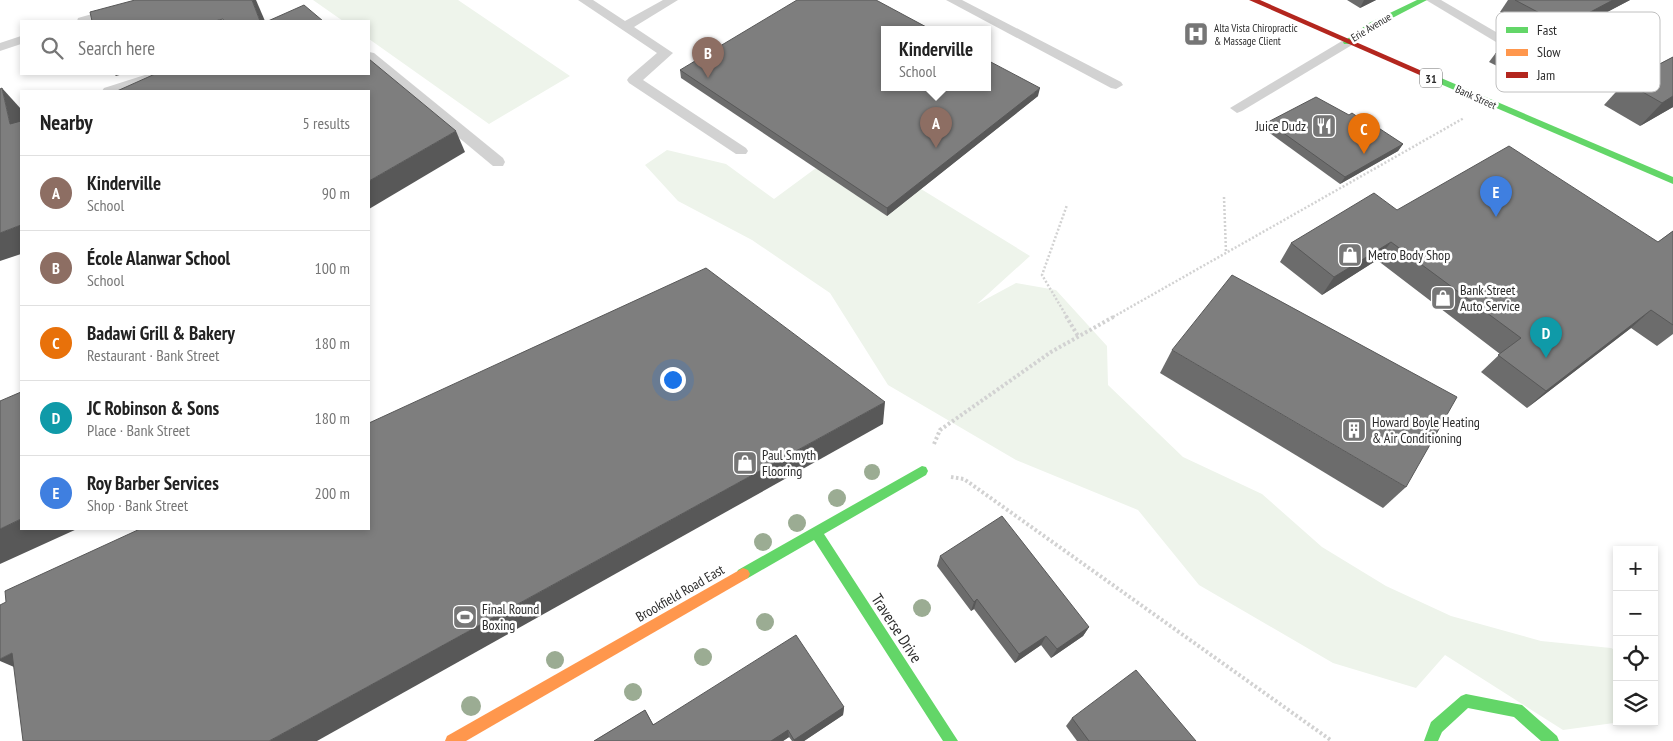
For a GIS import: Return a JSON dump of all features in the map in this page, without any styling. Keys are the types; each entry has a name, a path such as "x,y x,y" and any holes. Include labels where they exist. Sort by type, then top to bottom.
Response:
{"street":[{"name":"Bank Street","path":"1253,0 1488,102 1672,178"},
{"name":"Erie Avenue","path":"1347,42 1372,25 1423,0"},
{"name":"Brookfield Road East","path":"452,741 922,471"},
{"name":"Traverse Drive","path":"816,532 951,741"},
{"path":"1431,741 1436,727 1466,701 1516,710 1552,741"}],"lane":[{"path":"86,20 154,0"},
{"path":"626,26 672,0"},
{"path":"952,0 1116,85"},
{"path":"1432,0 1496,36"},
{"path":"595,2 666,53 634,80 741,151"},
{"path":"0,46 20,40"},
{"path":"1237,108 1347,42"},
{"path":"370,57 498,162"},
{"path":"112,90 158,75"},
{"path":"142,90 148,78"}],"path":[{"path":"1332,741 964,479 922,471 940,430 1051,352 1457,122 1488,102"},
{"path":"1224,196 1226,252"},
{"path":"1067,205 1042,275 1078,336"}],"shaded area":[{"path":"313,0 458,0 570,76 489,124 370,40 370,20 342,20"},
{"path":"667,150 726,164 774,199 816,168 887,216 921,189 1030,256 977,304 1016,283 1056,290 1107,346 1108,385 1183,457 1262,494 1322,547 1386,586 1451,616 1541,641 1613,649 1613,723 1563,730 1445,655 1416,688 1333,663 1199,585 1138,510 1016,460 888,385 830,293 752,240 678,201 645,165"}],"building":[{"path":"135,0 252,0 260,20 92,20 90,12"},
{"path":"797,0 876,0 924,26 881,26 881,91 991,91 991,62 1040,88 887,208 680,70"},
{"path":"1515,0 1613,0 1590,12 1538,12"},
{"path":"304,5 322,20 270,20"},
{"path":"1673,57 1673,96 1662,103 1643,92 1660,92 1660,64"},
{"path":"370,60 456,131 370,180 370,90 119,90 153,75 370,75"},
{"path":"2,88 10,124 20,121 20,225 0,233 0,89"},
{"path":"1316,97 1349,115 1352,113 1368,124 1371,123 1403,144 1345,177 1268,122"},
{"path":"1509,146 1658,242 1673,231 1673,325 1651,310 1546,391 1498,355 1521,338 1391,242 1334,277 1291,243 1374,193 1397,210"},
{"path":"706,268 885,402 269,741 23,741 12,653 0,659 0,605 6,602 5,591 138,530 370,530 370,423"},
{"path":"1232,275 1457,397 1406,487 1172,350"},
{"path":"20,392 20,519 0,529 0,401"},
{"path":"1002,516 1089,627 1057,649 1046,636 1019,654 977,599 974,602 940,556"},
{"path":"796,635 844,707 794,740 788,730 771,741 594,741 645,710 653,725"},
{"path":"1136,670 1196,741 1089,741 1072,718"}],"traffic: fast":[{"path":"1347,42 1372,25 1423,0"},
{"path":"1434,78 1673,181"},
{"path":"743,574 922,471"},
{"path":"816,532 951,741"},
{"path":"1431,741 1436,727 1466,701 1517,710 1552,741"}],"traffic: slow":[{"path":"452,741 743,574"}],"traffic: jam":[{"path":"1253,0 1434,78"}],"place":[{"name":"Alta Vista Chiropractic & Massage Client","path":"1196,34"},
{"name":"École Alanwar School","path":"708,78"},
{"name":"Juice Dudz","path":"1324,126"},
{"name":"Kinderville","path":"936,148"},
{"name":"Badawi Grill & Bakery","path":"1364,154"},
{"name":"Roy Barber Services","path":"1496,217"},
{"name":"Metro Body Shop","path":"1350,255"},
{"name":"Bank Street Auto Service","path":"1443,298"},
{"name":"JC Robinson & Sons","path":"1546,358"},
{"name":"Howard Boyle Heating & Air Conditioning","path":"1354,430"},
{"name":"Paul Smyth Flooring","path":"745,463"},
{"name":"Final Round Boxing","path":"465,617"}]}
